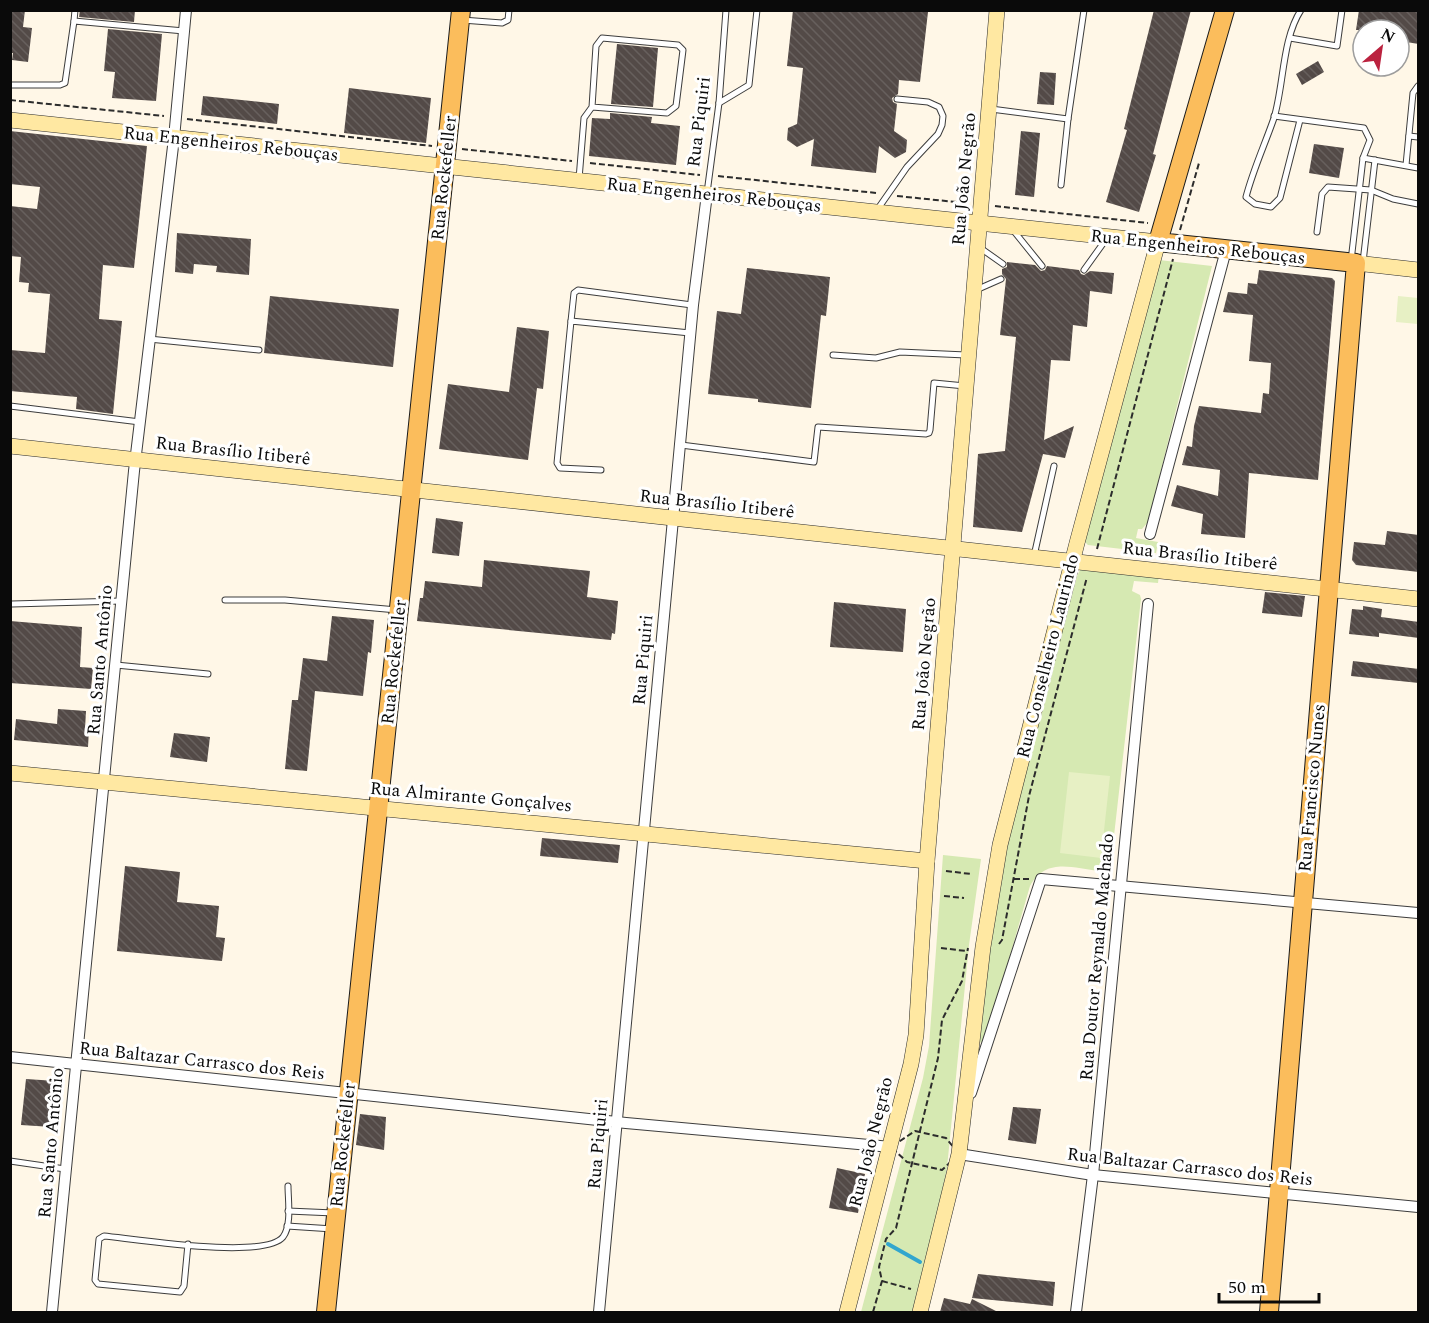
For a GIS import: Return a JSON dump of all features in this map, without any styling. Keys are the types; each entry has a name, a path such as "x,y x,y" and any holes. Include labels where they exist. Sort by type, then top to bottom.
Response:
{"main road":[{"name":"Rua João Negrão","path":"847,1312 891,1147 911,1064 915,1035 927,861 997,10"},
{"name":"Rua Conselheiro Laurindo","path":"920,1312 959,1154 983,947 1000,845 1158,242 1225,10"},
{"name":"Rua Rockefeller","path":"326,1312 461,15"},
{"name":"Rua Engenheiros Rebouças","path":"10,120 1419,270"},
{"name":"Rua Francisco Nunes","path":"1269,1312 1356,263"},
{"name":"Rua Brasílio Itiberê","path":"10,446 1419,599"},
{"name":"Rua Almirante Gonçalves","path":"10,773 927,861"}],"street":[{"name":"Rua Santo Antônio","path":"52,1312 135,460 174,138 186,10"},
{"name":"Rua Piquiri","path":"599,1312 690,333 707,194"},
{"path":"1150,534 1226,249"},
{"name":"Rua Doutor Reynaldo Machado","path":"1077,1312 1093,1175 1148,604"},
{"path":"965,1110 1041,879 1419,913"},
{"name":"Rua Baltazar Carrasco dos Reis","path":"10,1057 616,1122 891,1147"},
{"name":"Rua Baltazar Carrasco dos Reis","path":"959,1154 1093,1175 1419,1207"}],"lane":[{"path":"10,85 60,85 65,83 75,10"},
{"path":"461,15 502,23 508,20 509,10"},
{"name":"Rua Piquiri","path":"707,194 719,103 726,10"},
{"path":"719,103 749,86 758,10"},
{"path":"1061,185 1084,10"},
{"path":"1300,120 1280,198 1271,207 1256,204 1246,197 1274,116 1290,38 1295,19 1301,10"},
{"path":"1290,38 1337,46 1342,10"},
{"path":"74,21 184,31"},
{"path":"578,181 584,118 592,107 596,46 602,38 678,45 683,50 676,106 667,113 592,107"},
{"path":"1406,165 1415,106 1413,93 1419,86"},
{"path":"875,212 942,125 943,116 939,107 928,102 897,99"},
{"path":"989,109 1068,119"},
{"path":"1274,116 1364,129 1370,141 1363,158 1359,189 1356,263"},
{"path":"1409,136 1419,137"},
{"path":"1363,158 1419,168"},
{"path":"1356,263 1375,160"},
{"path":"1317,232 1324,189 1328,187 1371,190 1393,199 1419,204"},
{"path":"1010,226 1042,266"},
{"path":"1084,270 1108,237"},
{"path":"978,246 1003,264"},
{"path":"974,291 1001,279"},
{"path":"601,470 560,468 557,463 574,293 579,290 693,305"},
{"path":"571,321 690,333"},
{"path":"149,339 259,350"},
{"path":"833,355 876,358 900,352 969,356"},
{"path":"680,445 814,462 818,427 926,434 929,433 934,383 966,387"},
{"path":"10,406 140,422"},
{"path":"1034,558 1054,466"},
{"path":"225,600 285,600 399,610"},
{"path":"12,604 122,601"},
{"path":"116,665 208,674"},
{"path":"10,1161 66,1169"},
{"path":"188,1244 184,1286 180,1292 98,1284 95,1280 99,1239 104,1236 188,1244 231,1249 268,1246 283,1237 287,1226 288,1186"},
{"path":"288,1211 335,1221"},
{"path":"287,1226 335,1221"}],"path":[{"path":"10,100 164,116"},
{"path":"186,119 432,146"},
{"path":"725,177 964,202"},
{"path":"997,206 1145,223"},
{"path":"1100,542 1174,255"},
{"path":"998,946 1002,940 1029,796 1089,572"},
{"path":"946,871 971,874"},
{"path":"944,896 964,898"},
{"path":"873,1312 882,1281 879,1267 881,1257 886,1239 896,1228 921,1132 938,1058 942,1020 962,981 967,949 941,948"},
{"path":"915,1131 946,1138"},
{"path":"907,1162 942,1170"},
{"path":"882,1281 915,1290"}],"green space":[{"path":"1159,260 1212,266 1148,522 1142,529 1138,529 1136,538 1158,542 1156,553 1088,545 1085,542"},
{"path":"1398,296 1418,298 1418,324 1396,322"},
{"path":"1087,567 1159,574 1158,583 1134,581 1132,591 1140,595 1141,599 1111,862 1105,870 1100,871 1061,866 1044,871 1036,877 1030,886 998,997 983,1041 980,1043 978,1041 988,939 1004,845 1077,576 1080,570"},
{"path":"1069,772 1110,776 1101,858 1060,853"},
{"path":"943,855 981,859 969,945 947,1168 912,1312 861,1312 923,1078 929,1046"}],"building":[{"path":"10,10 25,10 23,27 32,28 28,62 12,60"},
{"path":"80,10 135,10 134,22 79,17"},
{"path":"793,10 928,12 920,82 899,80 898,94 892,98 897,104 894,131 907,140 906,152 895,158 879,146 876,173 811,166 814,139 797,147 787,140 788,128 797,124 803,68 787,66"},
{"path":"1154,10 1191,10 1153,154 1156,155 1139,212 1106,202 1127,130 1124,129"},
{"path":"1359,10 1419,10 1419,44 1411,43 1411,18 1358,18"},
{"path":"108,29 162,34 156,101 112,98 115,72 104,71"},
{"path":"617,44 658,48 653,107 611,104"},
{"path":"1318,61 1324,72 1302,85 1296,74"},
{"path":"1040,72 1056,73 1054,105 1037,104"},
{"path":"349,88 431,98 426,143 344,133"},
{"path":"203,96 279,104 277,124 201,115"},
{"path":"610,113 652,117 651,123 680,126 676,165 589,156 592,118 610,119"},
{"path":"10,131 147,146 134,268 103,265 99,319 122,321 113,414 76,409 77,397 10,391 10,350 45,353 50,294 28,292 29,283 19,282 21,257 10,256 10,206 37,209 40,187 10,184"},
{"path":"1021,131 1040,133 1034,197 1015,195"},
{"path":"1314,144 1344,148 1339,178 1309,173"},
{"path":"177,233 251,239 249,275 216,272 217,266 194,264 193,274 175,272"},
{"path":"1007,262 1035,265 1041,271 1047,266 1079,270 1084,275 1090,271 1114,273 1112,294 1090,291 1087,327 1073,325 1070,361 1051,360 1044,440 1074,426 1065,458 1043,454 1022,532 973,527 978,454 1005,451 1016,337 1000,335 1006,279 1002,274 1002,269 1007,267"},
{"path":"747,268 830,277 826,316 821,315 811,408 708,394 717,311 741,314"},
{"path":"1259,270 1332,278 1335,281 1318,480 1249,473 1245,538 1201,534 1203,514 1171,506 1177,485 1218,496 1220,470 1182,465 1187,446 1192,447 1199,406 1261,413 1263,393 1269,394 1271,363 1249,361 1253,315 1223,312 1228,292 1247,294 1248,283 1257,284"},
{"path":"270,296 399,309 393,367 264,353"},
{"path":"517,327 549,331 543,389 537,388 528,460 439,449 448,384 509,392"},
{"path":"436,518 463,522 459,556 432,553"},
{"path":"1387,531 1419,535 1419,572 1356,565 1352,560 1354,542 1385,545"},
{"path":"484,560 590,571 587,597 618,601 615,634 612,633 611,640 417,621 425,581 482,587"},
{"path":"1265,592 1305,596 1302,617 1262,613"},
{"path":"834,602 906,609 903,652 830,647"},
{"path":"1363,606 1382,609 1381,617 1419,622 1419,638 1379,633 1379,637 1349,634 1352,609 1363,610"},
{"path":"332,616 374,620 363,696 315,691 307,771 285,769 292,700 298,700 303,658 327,661"},
{"path":"10,621 82,627 80,667 93,668 91,689 10,683"},
{"path":"1353,661 1419,669 1419,683 1351,676"},
{"path":"58,709 86,711 85,729 89,729 88,747 14,740 16,719 57,724"},
{"path":"174,733 210,737 207,762 170,757"},
{"path":"542,838 620,845 618,863 540,856"},
{"path":"125,866 180,872 177,902 219,906 216,937 225,938 222,961 117,951"},
{"path":"26,1079 56,1081 52,1127 21,1125"},
{"path":"1013,1107 1041,1109 1036,1144 1008,1140"},
{"path":"360,1114 386,1117 384,1150 356,1145"},
{"path":"837,1168 865,1174 858,1213 829,1208"},
{"path":"978,1274 1055,1282 1053,1306 972,1298"},
{"path":"944,1298 970,1304 972,1299 998,1312 940,1312"}],"waterway":[{"path":"888,1244 920,1262"}]}
